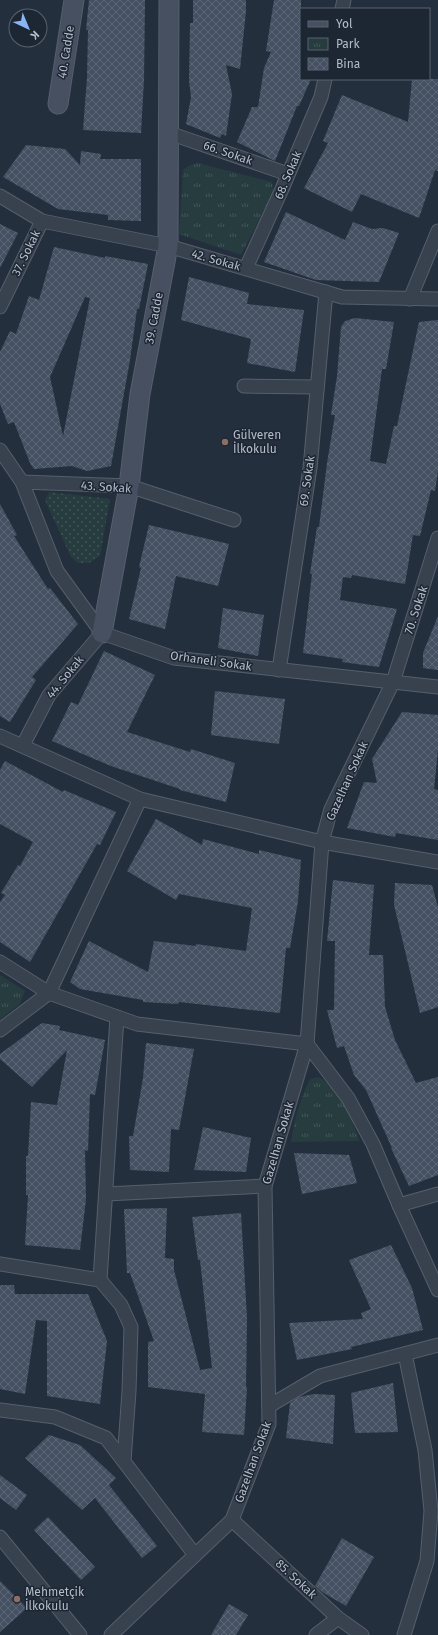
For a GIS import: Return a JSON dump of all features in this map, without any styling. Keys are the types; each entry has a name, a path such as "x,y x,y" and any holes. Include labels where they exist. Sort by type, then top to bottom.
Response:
{"street":[{"name":"40. Cadde","path":"58,104 74,0"},
{"name":"39. Cadde","path":"102,633 129,486 140,394 168,246 169,0"},
{"name":"68. Sokak","path":"246,268 321,97 325,80"},
{"name":"66. Sokak","path":"169,133 288,174"},
{"name":"42. Sokak","path":"0,196 42,221 168,246 342,297 438,299"},
{"name":"37. Sokak","path":"0,307 42,221"},
{"path":"410,299 438,231"},
{"name":"69. Sokak","path":"279,670 310,468 326,292"},
{"path":"244,386 317,386"},
{"path":"0,450 22,482 57,572 102,633"},
{"name":"43. Sokak","path":"22,482 129,486 234,520"},
{"name":"70. Sokak","path":"393,682 438,538"},
{"name":"Orhaneli Sokak","path":"102,633 174,658 438,688"},
{"name":"44. Sokak","path":"23,745 48,695 102,633"},
{"name":"Gazelhan Sokak","path":"111,1635 232,1520 269,1424 265,1186 307,1044 322,842 331,809 393,682"},
{"path":"0,736 23,745 140,799 322,842 438,862"},
{"path":"0,1030 49,993 140,799"},
{"path":"0,962 49,993 137,1024 307,1044 348,1098 373,1144 438,1290"},
{"path":"100,1280 118,1017"},
{"path":"106,1194 265,1186"},
{"path":"399,1205 438,1194"},
{"path":"0,1264 100,1280 121,1305 131,1327 129,1391 124,1461"},
{"path":"269,1406 320,1376 438,1346"},
{"path":"404,1635 427,1561 431,1510 425,1450 405,1354"},
{"path":"0,1410 55,1417 106,1438 195,1555"},
{"name":"85. Sokak","path":"232,1520 338,1618 362,1635"},
{"path":"0,1537 80,1635"},
{"path":"316,1635 338,1618"}],"green space":[{"path":"198,163 272,182 274,191 241,255 179,234 183,170 188,166"},
{"path":"49,492 110,499 100,556 89,563 78,563 71,557 45,500"},
{"path":"0,975 25,991 20,1004 0,1019"},
{"path":"319,1077 334,1090 339,1097 349,1114 360,1141 291,1142 298,1110 306,1087 310,1079"}],"building":[{"path":"89,0 145,0 144,80 141,133 83,130 87,78 88,30 86,30"},
{"path":"193,0 246,0 240,69 226,65 232,94 226,136 222,134 220,138 186,124 191,97 189,81 190,23 193,23"},
{"path":"274,0 301,0 300,80 311,80 299,106 297,106 275,161 237,142 252,107 258,107 264,68 271,52 266,51"},
{"path":"438,79 438,171 435,170 419,218 361,194 352,212 304,188 328,143 323,141 342,95 408,122 412,80"},
{"path":"26,145 65,149 80,165 81,151 101,154 100,159 141,159 141,221 108,220 108,215 58,209 3,177"},
{"path":"286,212 345,240 353,222 372,229 383,228 399,233 379,282 316,280 264,262"},
{"path":"0,224 18,233 0,268"},
{"path":"54,247 105,258 105,256 148,264 139,309 137,309 130,360 111,466 87,471 72,466 34,469 30,463 14,422 8,424 0,404 0,352 10,331 16,334 29,296 39,300","holes":["85,297 90,298 63,436 50,377"]},
{"path":"189,277 249,293 247,304 304,310 295,372 247,363 251,339 181,320"},
{"path":"355,318 394,322 386,369 382,369 370,461 386,464 394,426 397,426 419,322 438,320 438,472 435,491 431,490 420,536 413,535 405,584 352,575 351,578 343,577 340,600 397,609 379,667 342,662 343,659 303,653 312,574 310,574 317,527 319,527 335,415 331,415 337,376 341,327 345,321"},
{"path":"0,504 17,535 14,536 48,589 50,588 78,624 32,677 36,680 10,722 0,716"},
{"path":"149,525 229,544 218,586 176,576 165,629 129,619"},
{"path":"223,608 264,615 258,656 218,648"},
{"path":"438,616 438,670 423,668 423,653"},
{"path":"104,651 155,675 127,732 190,752 191,749 235,763 226,802 180,790 111,766 52,741 71,702 78,705"},
{"path":"215,691 285,699 279,744 211,735"},
{"path":"402,712 438,715 438,750 434,789 438,790 438,840 396,833 395,837 347,828 364,782 377,783 372,759"},
{"path":"5,761 63,792 64,790 116,812 100,845 97,844 30,962 0,942 0,902 5,895 1,893 18,865 20,866 33,842 0,824 0,770"},
{"path":"156,819 202,845 203,839 259,854 259,850 301,860 298,901 290,948 286,948 280,1013 179,1002 178,1004 143,1002 143,1000 80,989 70,982 89,941 148,972 154,941 196,946 196,944 246,951 252,908 179,894 176,900 127,871"},
{"path":"333,880 374,885 369,955 383,955 385,1007 395,1040 416,1083 438,1077 438,1175 409,1186 366,1090 354,1075 344,1046 337,1048 327,1010 334,1010 335,941 327,941"},
{"path":"395,883 432,885 438,907 438,1007 420,1013 394,905"},
{"path":"42,1023 60,1026 59,1030 105,1040 95,1095 90,1094 88,1151 85,1150 86,1199 80,1250 25,1245 28,1195 26,1195 26,1156 28,1156 31,1102 57,1105 67,1050 32,1087 0,1059 0,1054"},
{"path":"146,1043 194,1049 179,1130 171,1129 169,1172 130,1170 129,1136 133,1136 143,1078"},
{"path":"203,1127 251,1138 246,1172 194,1170"},
{"path":"294,1153 349,1155 357,1183 302,1194"},
{"path":"167,1208 165,1258 174,1259 174,1270 200,1370 212,1368 200,1260 198,1260 192,1217 241,1213 247,1318 247,1387 244,1435 202,1432 205,1394 148,1387 148,1342 154,1341 130,1273 127,1273 124,1209"},
{"path":"391,1245 412,1288 423,1330 351,1347 352,1349 297,1360 289,1323 363,1319 361,1313 371,1309 349,1260"},
{"path":"0,1285 14,1285 15,1294 88,1294 107,1341 100,1404 47,1396 47,1321 36,1320 25,1394 0,1389"},
{"path":"393,1383 398,1432 355,1433 351,1393"},
{"path":"314,1394 335,1395 333,1444 286,1438 290,1403 299,1397"},
{"path":"49,1435 80,1445 116,1478 109,1485 157,1546 142,1558 95,1498 82,1510 25,1458"},
{"path":"0,1475 27,1495 16,1510 0,1498"},
{"path":"48,1517 95,1567 81,1580 34,1530"},
{"path":"342,1538 374,1557 346,1606 322,1592 315,1586"},
{"path":"0,1581 27,1608 0,1632"},
{"path":"229,1604 248,1615 236,1635 211,1635"}],"place":[{"name":"Gülveren İlkokulu","path":"225,442"},
{"name":"Mehmetçik İlkokulu","path":"17,1599"}]}
